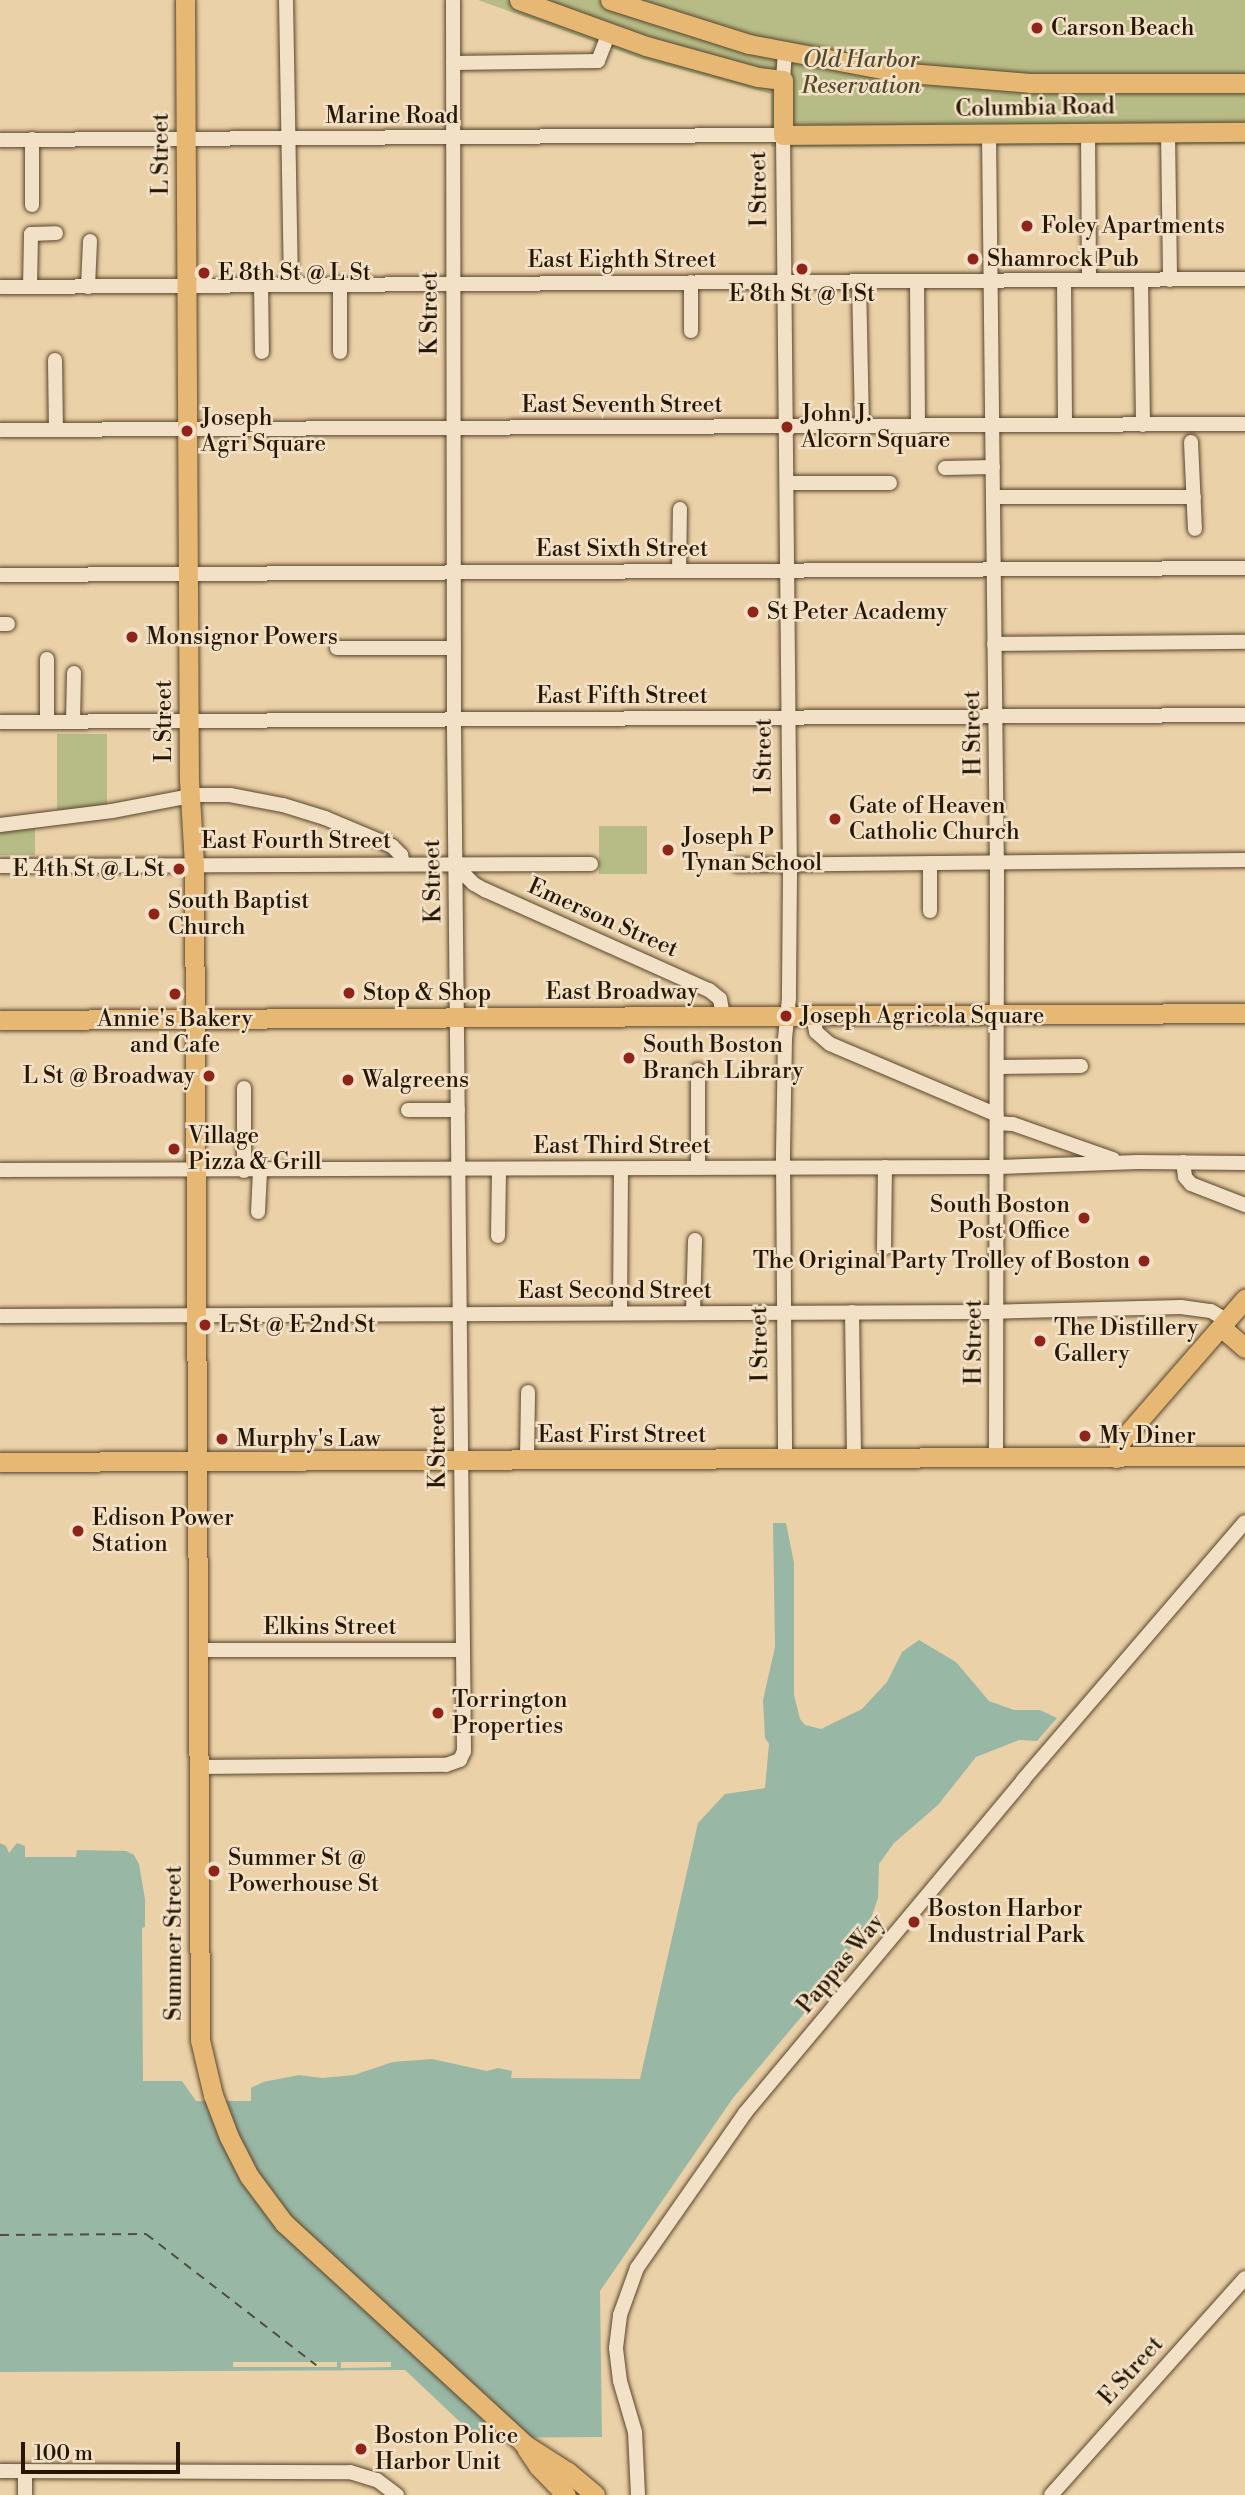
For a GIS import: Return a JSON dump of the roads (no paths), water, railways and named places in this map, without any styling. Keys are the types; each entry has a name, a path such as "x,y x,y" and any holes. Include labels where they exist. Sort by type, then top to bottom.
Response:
{"main road":[{"name":"L Street","path":"185,0 187,574 190,796 194,864 195,1315"},
{"path":"519,0 609,33 715,66 783,80"},
{"path":"610,0 693,28 785,52 888,71 1003,82 1245,83"},
{"name":"I Street","path":"783,80 783,135"},
{"name":"Columbia Road","path":"783,135 1245,132"},
{"name":"East Broadway","path":"0,1020 1245,1013"},
{"path":"1116,1458 1121,1441 1245,1299"},
{"name":"Summer Street","path":"195,1315 198,2017 213,2095 242,2163 284,2222 524,2444 568,2472 594,2495"},
{"path":"1224,1323 1245,1348"},
{"name":"East First Street","path":"0,1462 1245,1456"},
{"name":"Summer Street","path":"524,2444 538,2466 566,2495"}],"street":[{"path":"286,0 291,283"},
{"name":"K Street","path":"197,1767 446,1765 460,1760 464,1751 454,719 453,0"},
{"path":"453,63 598,61 609,33"},
{"name":"I Street","path":"783,80 785,52"},
{"path":"1088,132 1089,280"},
{"path":"1168,132 1170,280"},
{"name":"H Street","path":"989,134 997,862 996,1458"},
{"name":"Marine Road","path":"0,140 783,135"},
{"name":"I Street","path":"783,135 790,863 783,1168 785,1459"},
{"path":"32,139 32,205"},
{"path":"30,287 31,234 56,233"},
{"path":"88,287 90,241"},
{"name":"East Eighth Street","path":"0,287 186,287 261,283 1245,279"},
{"path":"1064,280 1065,425"},
{"path":"1141,280 1143,425"},
{"path":"859,281 862,426"},
{"path":"917,281 918,426"},
{"path":"691,282 691,331"},
{"path":"261,283 262,352"},
{"path":"340,283 340,352"},
{"path":"55,360 57,430"},
{"name":"East Seventh Street","path":"0,430 1245,424"},
{"path":"1191,442 1195,529"},
{"path":"945,468 993,467"},
{"path":"787,482 890,482"},
{"path":"994,497 1194,496"},
{"path":"679,571 680,509"},
{"name":"East Sixth Street","path":"0,575 1245,568"},
{"path":"995,644 1245,642"},
{"path":"337,648 454,648"},
{"path":"47,659 47,722"},
{"path":"73,722 74,673"},
{"name":"East Fifth Street","path":"0,722 1245,715"},
{"path":"0,825 112,811 190,796 239,796 296,809 388,844 401,855 403,864"},
{"path":"737,865 1245,860"},
{"path":"930,863 930,911"},
{"name":"East Fourth Street","path":"0,866 591,864"},
{"name":"Emerson Street","path":"456,866 474,884 709,990 720,999 723,1016"},
{"path":"813,1016 816,1032 830,1044 997,1119 1106,1157 1139,1162"},
{"path":"997,1067 1081,1066"},
{"path":"698,1070 698,1168"},
{"path":"244,1088 244,1171"},
{"path":"408,1110 458,1110"},
{"path":"1183,1163 1185,1177 1191,1184 1245,1205"},
{"name":"East Third Street","path":"0,1170 499,1170 1245,1163"},
{"path":"884,1248 885,1167"},
{"path":"620,1313 621,1169"},
{"path":"498,1236 499,1170"},
{"path":"258,1212 260,1171"},
{"path":"693,1313 695,1240"},
{"name":"East Second Street","path":"0,1316 998,1312 1181,1307 1211,1311 1224,1323"},
{"path":"852,1312 854,1458"},
{"path":"527,1459 528,1392"},
{"name":"Pappas Way","path":"638,2495 635,2432 620,2381 617,2348 620,2315 637,2268 745,2113 1023,1780 1245,1522"},
{"name":"Elkins Street","path":"197,1650 463,1650"},
{"name":"E Street","path":"1051,2495 1245,2278"},
{"path":"0,2471 350,2472 377,2480 397,2495"},
{"path":"25,2471 25,2495"}],"place":[{"name":"Carson Beach","path":"1037,28"},
{"name":"Foley Apartments","path":"1027,226"},
{"name":"Shamrock Pub","path":"973,259"},
{"name":"E 8th St @ I St","path":"802,269"},
{"name":"E 8th St @ L St","path":"204,273"},
{"name":"John J. Alcorn Square","path":"787,427"},
{"name":"Joseph Agri Square","path":"187,431"},
{"name":"St Peter Academy","path":"753,612"},
{"name":"Monsignor Powers","path":"132,637"},
{"name":"Gate of Heaven Catholic Church","path":"835,819"},
{"name":"Joseph P Tynan School","path":"668,850"},
{"name":"E 4th St @ L St","path":"179,869"},
{"name":"South Baptist Church","path":"154,914"},
{"name":"Stop & Shop","path":"349,993"},
{"name":"Annie's Bakery and Cafe","path":"175,994"},
{"name":"Joseph Agricola Square","path":"786,1016"},
{"name":"South Boston Branch Library","path":"629,1058"},
{"name":"L St @ Broadway","path":"209,1076"},
{"name":"Walgreens","path":"348,1080"},
{"name":"Village Pizza & Grill","path":"174,1149"},
{"name":"South Boston Post Office","path":"1084,1218"},
{"name":"The Original Party Trolley of Boston","path":"1144,1261"},
{"name":"L St @ E 2nd St","path":"205,1325"},
{"name":"The Distillery Gallery","path":"1040,1341"},
{"name":"My Diner","path":"1085,1436"},
{"name":"Murphy's Law","path":"222,1439"},
{"name":"Edison Power Station","path":"78,1531"},
{"name":"Torrington Properties","path":"438,1713"},
{"name":"Summer St @ Powerhouse St","path":"214,1871"},
{"name":"Boston Harbor Industrial Park","path":"914,1922"},
{"name":"Boston Police Harbor Unit","path":"361,2449"}],"park label":[{"name":"Old Harbor Reservation","path":"861,73"}]}
